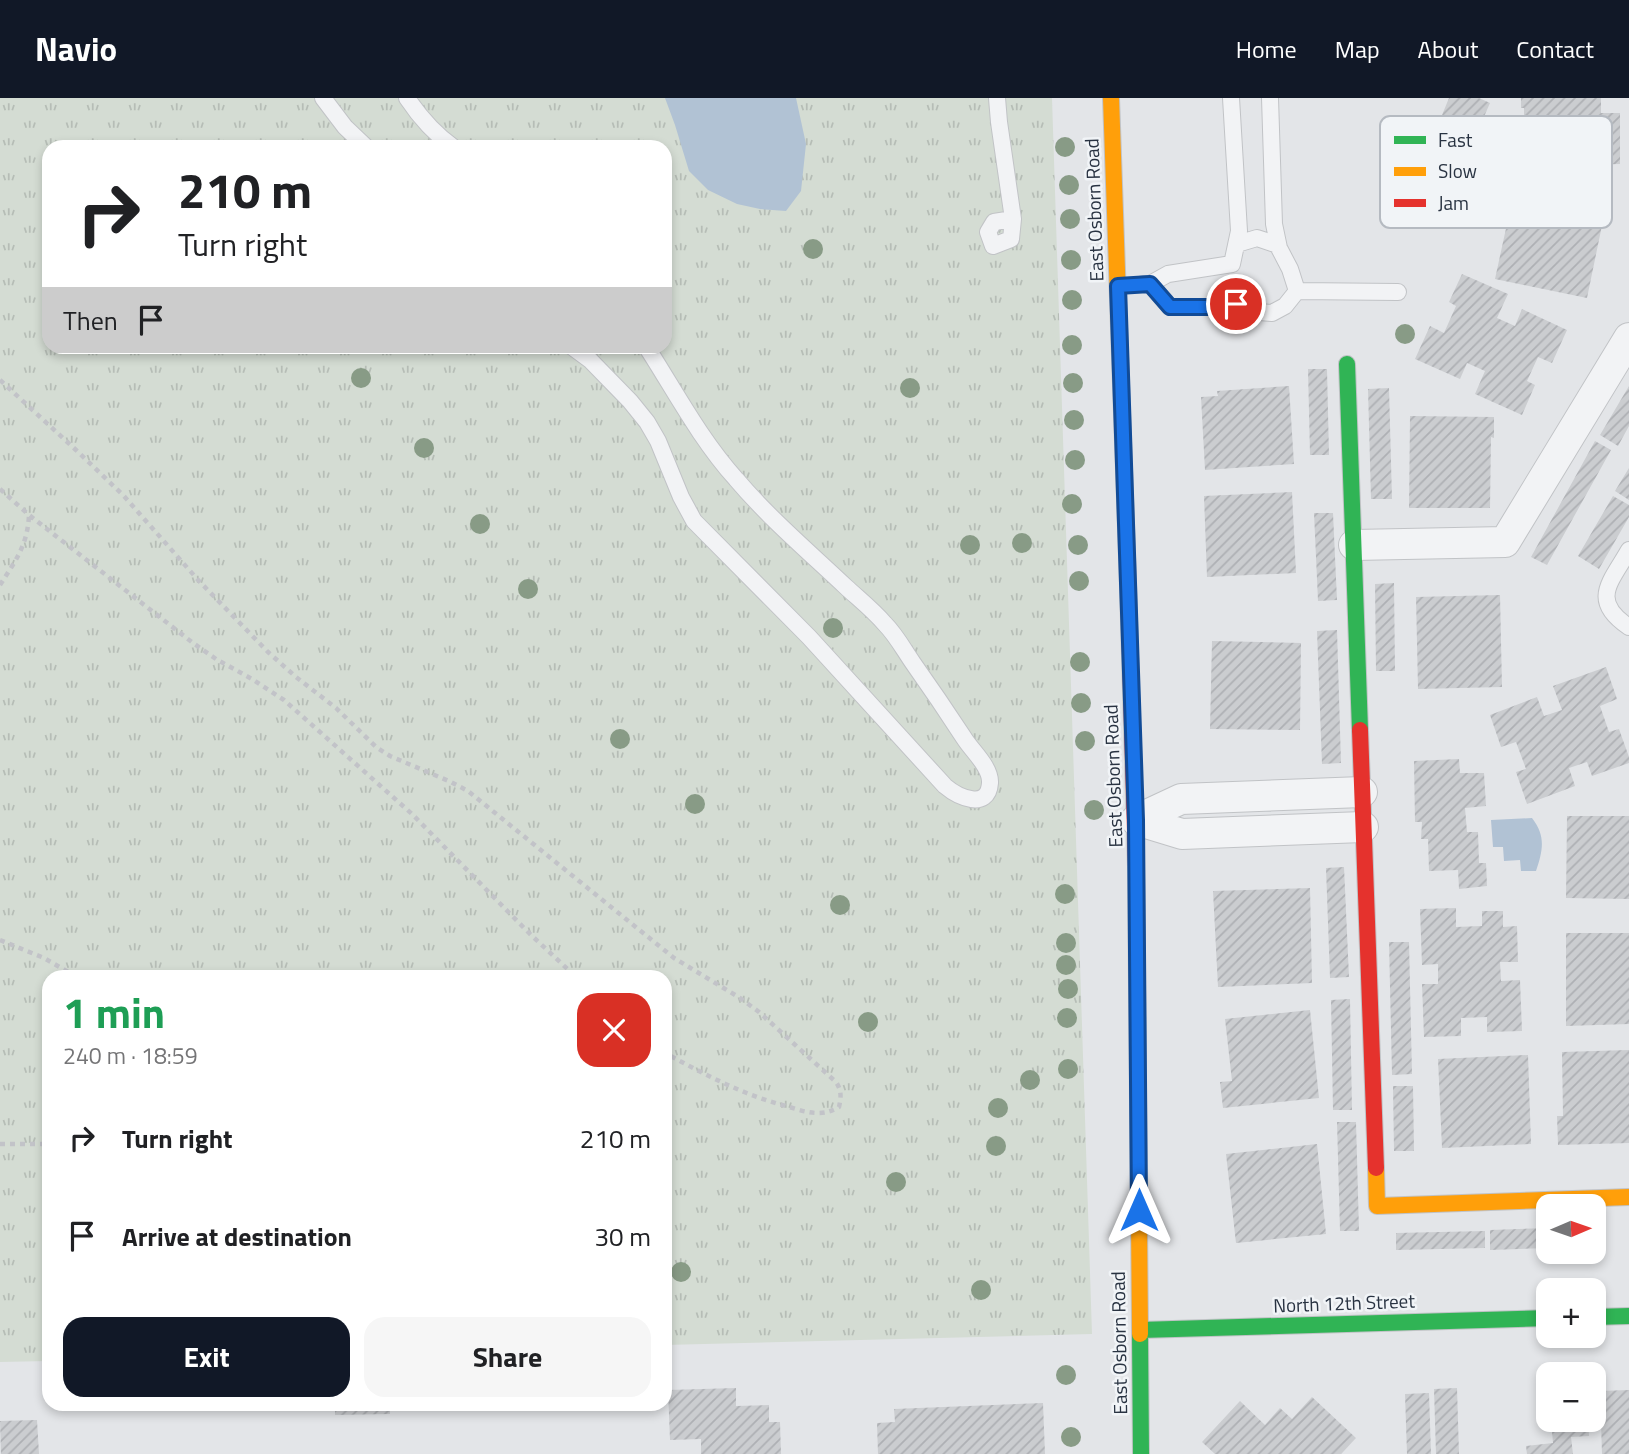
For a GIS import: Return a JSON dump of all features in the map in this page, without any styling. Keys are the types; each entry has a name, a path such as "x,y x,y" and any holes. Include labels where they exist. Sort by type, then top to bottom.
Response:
{"street":[{"name":"East Osborn Road","path":"1111,98 1136,820 1141,1454"},
{"path":"1354,545 1505,542 1629,338"},
{"path":"1348,364 1377,1206 1629,1197"},
{"path":"1136,820 1181,799 1362,792"},
{"path":"1268,795 1269,830"},
{"path":"1136,820 1182,834 1363,827"},
{"path":"1606,1317 1629,1316"},
{"name":"North 12th Street","path":"1140,1330 1536,1318"}],"lane":[{"path":"323,98 359,140"},
{"path":"407,98 417,113 443,140"},
{"path":"997,98 1013,219"},
{"path":"1118,286 1150,284 1168,274 1232,264 1239,231 1231,98"},
{"path":"1270,98 1274,224 1297,291"},
{"path":"1237,244 1257,238 1279,245"},
{"path":"1150,284 1170,307 1236,304 1247,311 1272,313 1285,306 1297,291"},
{"path":"1297,291 1398,292"},
{"path":"582,354 630,401 647,422 658,441 687,511 709,538 817,645 946,786 955,794 972,800 982,798 988,792 990,780 987,770 886,624 765,510 735,478 691,419 651,354"},
{"path":"1629,550 1606,590 1606,601 1612,612 1629,627"}],"path":[{"path":"0,380 124,496 199,581 268,652 335,708 376,747 468,791 674,958 759,1012 836,1082 840,1088 839,1107 820,1114 776,1104 731,1088 672,1057"},
{"path":"0,489 29,515 193,643 284,700 412,814 569,970"},
{"path":"0,585 24,545 29,515"},
{"path":"0,940 44,958 65,970"},
{"path":"0,1144 42,1144"}],"green space":[{"path":"0,98 1052,98 1092,1334 672,1345 672,970 42,970 42,1361 0,1362"}],"water":[{"path":"665,98 796,98 806,144 801,191 786,211 737,204 708,190 689,171"},
{"path":"1532,818 1540,831 1540,856 1536,871 1521,871 1520,860 1504,861 1503,847 1493,847 1491,820"}],"building":[{"path":"1449,98 1479,98 1490,103 1484,116 1442,116"},
{"path":"1521,98 1601,98 1601,113 1620,113 1620,164 1612,164 1612,116 1524,116 1524,108 1521,108"},
{"path":"1506,228 1601,228 1587,298 1495,279"},
{"path":"1462,274 1508,294 1497,318 1515,326 1522,309 1567,330 1552,363 1538,357 1527,381 1535,385 1522,415 1475,394 1485,371 1467,363 1460,379 1415,359 1430,326 1444,333 1456,306 1449,302"},
{"path":"1308,369 1327,369 1329,455 1310,455"},
{"path":"1289,386 1294,464 1205,470 1201,397 1218,396 1217,391"},
{"path":"1629,386 1629,426 1618,446 1600,435"},
{"path":"1389,388 1392,499 1371,499 1368,389"},
{"path":"1410,416 1494,417 1494,438 1491,437 1490,508 1409,508"},
{"path":"1595,441 1611,450 1547,565 1531,557"},
{"path":"1629,468 1629,500 1615,491"},
{"path":"1292,492 1296,573 1207,577 1204,496"},
{"path":"1613,496 1629,505 1629,517 1599,569 1578,556"},
{"path":"1314,513 1333,513 1337,600 1318,601"},
{"path":"1394,583 1395,671 1376,671 1375,584"},
{"path":"1500,595 1502,687 1418,689 1416,597"},
{"path":"1337,630 1341,763 1322,764 1317,631"},
{"path":"1212,641 1301,643 1300,730 1210,729"},
{"path":"1606,667 1617,699 1600,706 1609,732 1619,729 1629,763 1592,776 1587,762 1569,768 1575,786 1527,804 1516,772 1526,769 1516,742 1501,747 1490,715 1537,697 1544,716 1562,710 1553,686"},
{"path":"1459,759 1460,773 1484,773 1486,806 1465,808 1467,832 1478,832 1479,863 1486,863 1487,886 1459,889 1458,870 1429,871 1428,839 1421,839 1422,822 1415,822 1414,761"},
{"path":"1567,816 1629,816 1629,899 1566,898"},
{"path":"1344,867 1349,977 1330,978 1326,868"},
{"path":"1310,888 1312,983 1218,987 1213,891"},
{"path":"1456,908 1456,927 1482,926 1482,911 1503,911 1503,927 1517,926 1518,962 1500,962 1501,981 1520,980 1522,1031 1487,1032 1487,1017 1461,1018 1461,1036 1424,1037 1422,984 1438,984 1438,964 1422,965 1420,909"},
{"path":"1566,933 1629,933 1629,1024 1566,1026"},
{"path":"1389,942 1409,942 1412,1074 1392,1075"},
{"path":"1350,999 1352,1110 1333,1110 1331,1000"},
{"path":"1310,1010 1319,1098 1223,1108 1220,1082 1232,1081 1225,1019"},
{"path":"1629,1050 1629,1143 1558,1145 1557,1116 1563,1116 1562,1052"},
{"path":"1528,1055 1531,1144 1442,1148 1438,1059"},
{"path":"1393,1086 1413,1086 1414,1151 1394,1151"},
{"path":"1337,1122 1356,1122 1359,1231 1340,1231"},
{"path":"1317,1144 1326,1234 1236,1243 1226,1154"},
{"path":"1536,1228 1536,1248 1490,1250 1490,1230"},
{"path":"1485,1231 1485,1248 1396,1250 1396,1233"},
{"path":"736,1388 736,1406 769,1405 769,1422 780,1422 781,1454 701,1454 701,1439 670,1440 669,1411 672,1411 672,1390"},
{"path":"1457,1388 1459,1454 1436,1454 1434,1389"},
{"path":"1629,1390 1629,1454 1602,1454 1601,1432 1606,1432 1606,1391"},
{"path":"1429,1393 1431,1454 1407,1454 1405,1394"},
{"path":"1312,1397 1356,1438 1341,1454 1215,1454 1202,1442 1240,1401 1265,1425 1280,1408 1292,1419"},
{"path":"1043,1403 1045,1454 878,1454 877,1423 895,1422 894,1409"},
{"path":"335,1411 390,1411 390,1414 335,1415"},
{"path":"37,1420 39,1454 1,1454 0,1421"},
{"path":"1552,1432 1589,1432 1589,1436 1571,1437 1573,1454 1527,1454 1526,1446 1553,1443"}],"traffic: fast":[{"path":"1347,364 1360,730"},
{"path":"1606,1317 1629,1316"},
{"path":"1140,1330 1536,1318"},
{"path":"1140,1334 1141,1454"}],"traffic: slow":[{"path":"1111,98 1128,585"},
{"path":"1136,867 1140,1334"},
{"path":"1376,1168 1377,1206 1629,1197"}],"traffic: jam":[{"path":"1128,585 1136,867"},
{"path":"1360,730 1376,1168"}],"route":[{"path":"1139,1210 1136,820 1118,286 1150,284 1170,307 1236,304"}]}
